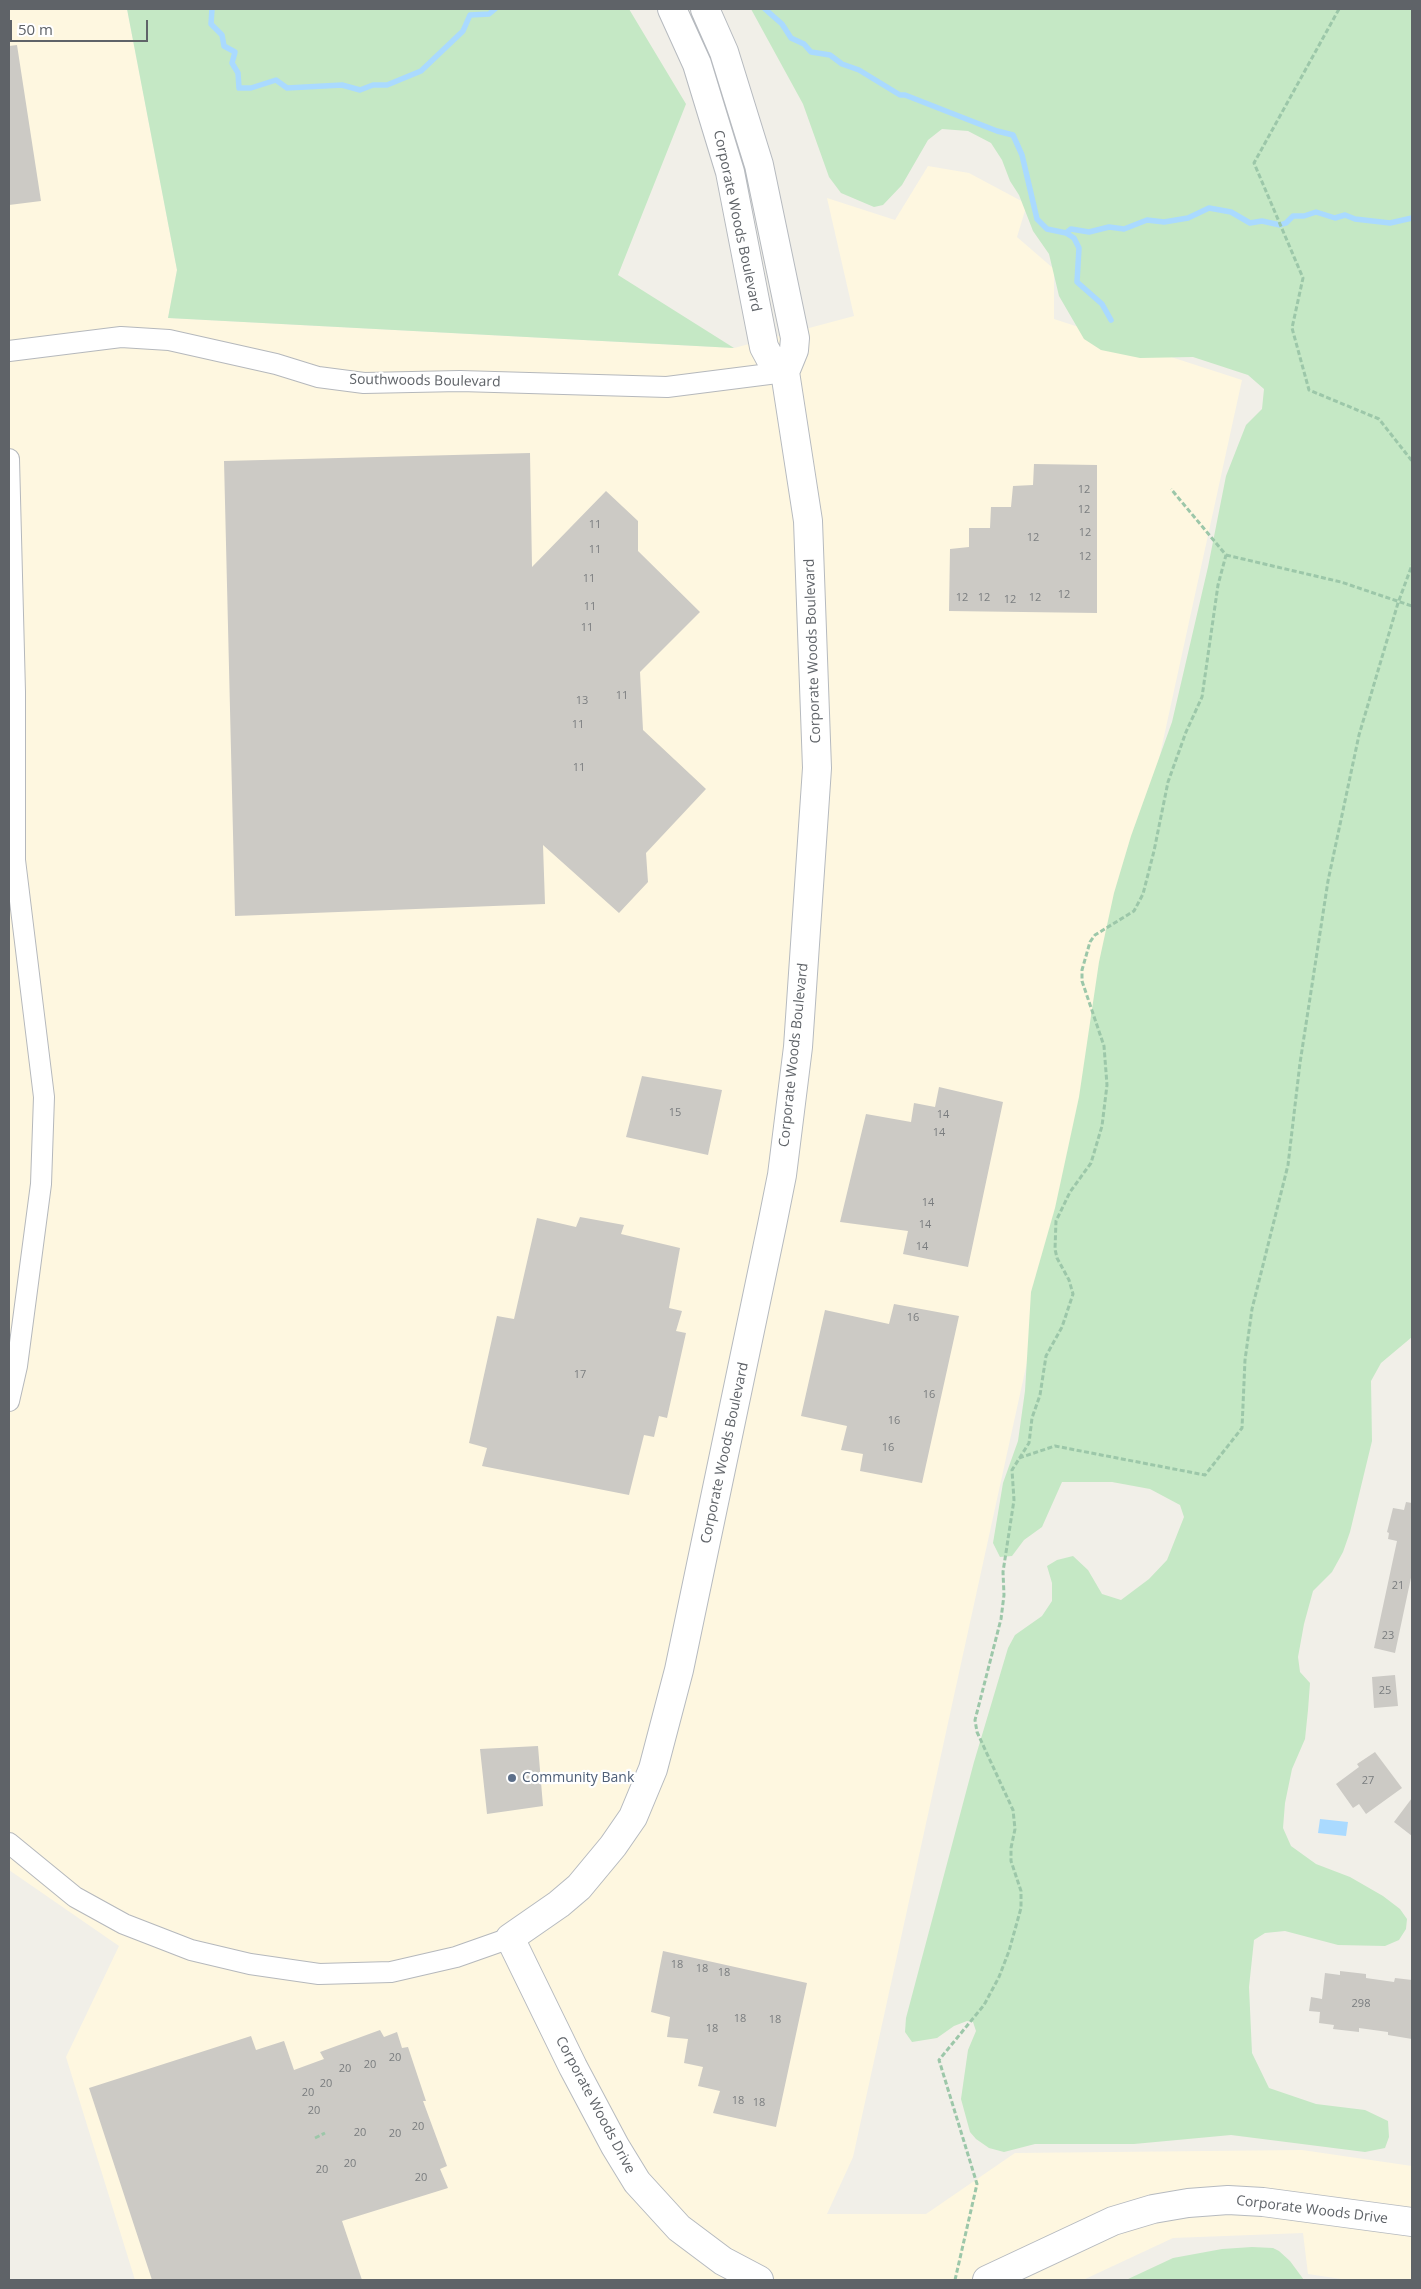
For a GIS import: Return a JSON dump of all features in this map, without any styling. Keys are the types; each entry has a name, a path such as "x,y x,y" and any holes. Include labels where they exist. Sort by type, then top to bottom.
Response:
{"street":[{"name":"Corporate Woods Boulevard","path":"9,1843 75,1897 124,1924 191,1950 250,1964 319,1974 391,1972 456,1957 510,1938 559,1904 579,1887 633,1817 653,1769 679,1670 782,1175 798,1047 817,768 808,521 785,372 771,360 764,347 730,172 697,64 672,9"},
{"path":"705,9 724,52 741,102 773,230 795,338 794,350 785,372"},
{"name":"Southwoods Boulevard","path":"9,351 121,337 169,340 276,364 318,377 364,383 470,381 667,387 750,379 785,372"},
{"path":"9,459 15,692 14,860 44,1097 41,1184 17,1366 9,1401"},
{"name":"Corporate Woods Drive","path":"510,1938 573,2067 615,2146 637,2182 679,2228 723,2261 759,2280"},
{"name":"Corporate Woods Drive","path":"987,2280 1113,2221 1181,2204 1228,2200 1255,2201 1412,2222"}],"path":[{"path":"1339,9 1254,162 1303,278 1292,328 1309,390 1379,420 1412,461"},
{"path":"1171,489 1226,555 1341,582 1398,603 1412,606"},
{"path":"955,2280 977,2184 939,2060 984,2004 1006,1960 1021,1908 1021,1891 1011,1862 1015,1829 1013,1810 977,1732 975,1720 1001,1619 1004,1595 1003,1572 1014,1500 1012,1470 1029,1443 1032,1418 1040,1395 1046,1356 1069,1311 1073,1294 1069,1280 1057,1258 1055,1249 1056,1221 1070,1192 1091,1162 1102,1126 1107,1085 1104,1046 1082,981 1084,959 1095,935 1103,928 1129,915 1141,900 1154,851 1168,782 1186,732 1202,697 1218,585 1226,555"},
{"path":"1019,1459 1055,1446 1205,1475 1242,1428 1245,1360 1252,1309 1288,1165 1300,1063 1328,881 1359,736 1398,603 1412,565"},
{"path":"315,2138 325,2134"}],"shaded area":[{"path":"9,9 127,9 177,270 168,318 734,348 854,316 827,198 895,220 928,166 969,173 1027,204 1017,237 1054,269 1054,319 1242,380 853,2157 827,2214 926,2214 1015,2153 1302,2150 1412,2166 1412,2280 1348,2280 1308,2274 1303,2233 1173,2238 1083,2280 135,2280 66,2057 119,1946 9,1870"}],"green space":[{"path":"127,9 629,9 686,104 618,275 734,348 168,318 177,270"},
{"path":"751,9 1412,9 1412,1337 1381,1363 1371,1381 1372,1441 1350,1532 1343,1552 1332,1572 1313,1591 1304,1624 1298,1657 1300,1672 1310,1683 1308,1710 1305,1739 1292,1769 1285,1803 1283,1828 1291,1846 1316,1864 1350,1877 1383,1896 1400,1909 1407,1919 1406,1929 1399,1940 1385,1946 1338,1945 1285,1931 1265,1933 1254,1940 1249,1987 1252,2053 1269,2088 1316,2104 1365,2110 1388,2121 1389,2137 1385,2148 1365,2152 1231,2135 1134,2144 1035,2144 1004,2152 989,2148 970,2132 961,2099 968,2050 976,2031 973,2022 967,2021 954,2026 937,2038 912,2042 905,2032 906,2018 974,1762 1008,1648 1015,1635 1042,1616 1052,1601 1052,1583 1047,1566 1057,1560 1073,1556 1088,1570 1102,1594 1121,1600 1149,1579 1167,1560 1184,1517 1180,1505 1150,1489 1112,1482 1062,1482 1042,1527 1024,1540 1012,1556 1000,1557 993,1543 1003,1483 1018,1441 1025,1391 1031,1292 1055,1208 1079,1097 1099,962 1114,893 1131,836 1172,722 1208,567 1226,476 1246,425 1262,409 1264,389 1248,375 1193,357 1140,358 1101,350 1084,339 1059,296 1049,254 1033,231 1019,195 1010,181 1002,160 991,143 968,131 942,129 928,140 902,185 883,205 874,207 841,193 829,177 803,104"},
{"path":"1273,2248 1279,2251 1290,2261 1304,2280 1126,2280 1173,2258 1222,2249"}],"water":[{"path":"1320,1819 1348,1822 1346,1836 1318,1833"}],"building":[{"path":"17,45 41,201 9,205 9,46"},
{"path":"530,453 532,567 606,491 638,521 638,551 700,612 640,672 643,730 706,789 646,853 648,882 619,913 543,845 545,904 235,916 224,461"},
{"path":"1034,464 1097,465 1097,613 949,611 950,549 969,547 969,528 990,528 991,507 1011,507 1013,486 1033,485"},
{"path":"642,1076 722,1090 708,1155 626,1137"},
{"path":"939,1087 1003,1102 968,1267 903,1254 908,1231 840,1222 866,1114 911,1122 914,1103 935,1107"},
{"path":"580,1217 624,1225 621,1234 680,1248 669,1308 682,1311 676,1331 686,1333 667,1418 659,1416 654,1437 644,1435 629,1495 482,1466 487,1448 469,1443 497,1316 514,1319 537,1218 576,1227"},
{"path":"894,1304 959,1316 922,1483 860,1471 863,1454 841,1450 847,1426 801,1416 825,1310 889,1324"},
{"path":"1406,1502 1412,1503 1412,1573 1395,1653 1374,1648 1397,1541 1388,1539 1389,1533 1387,1532 1393,1508 1404,1510"},
{"path":"1395,1675 1398,1706 1374,1708 1372,1677"},
{"name":"Community Bank","path":"538,1746 543,1806 487,1814 480,1749"},
{"path":"1375,1752 1402,1788 1366,1814 1359,1804 1353,1808 1336,1784 1359,1767 1357,1764"},
{"path":"1412,1798 1412,1836 1394,1822"},
{"path":"663,1951 807,1983 776,2127 713,2113 720,2091 698,2086 703,2067 684,2063 688,2039 667,2037 670,2017 651,2012"},
{"path":"1340,1971 1366,1974 1366,1978 1394,1982 1395,1978 1412,1980 1412,2039 1388,2035 1388,2032 1359,2028 1359,2032 1333,2029 1334,2025 1319,2023 1320,2012 1309,2011 1311,1997 1322,1999 1325,1973 1340,1975"},
{"path":"380,2030 384,2037 397,2032 402,2048 408,2047 426,2101 423,2101 447,2166 440,2169 448,2188 342,2221 362,2280 152,2280 89,2088 251,2036 256,2050 284,2041 294,2070 324,2059 320,2052"}],"waterway":[{"path":"212,9 211,24 222,35 224,46 235,52 232,63 238,73 239,88 251,88 276,80 287,88 342,85 360,90 373,85 387,85 421,71 463,31 470,15 489,14 495,9"},
{"path":"765,9 782,24 791,38 804,44 811,52 830,55 842,64 859,70 900,95 905,95 997,131 1013,135 1022,155 1037,219 1047,229 1066,233 1074,238 1079,248 1077,282 1102,304 1111,320"},
{"path":"1066,233 1071,229 1089,232 1109,227 1124,229 1147,220 1164,222 1188,218 1209,208 1231,212 1250,223 1262,221 1280,225 1286,223 1293,216 1304,216 1316,212 1335,218 1345,215 1355,219 1390,223 1412,218"}],"place":[{"name":"Community Bank","path":"512,1778"}]}
